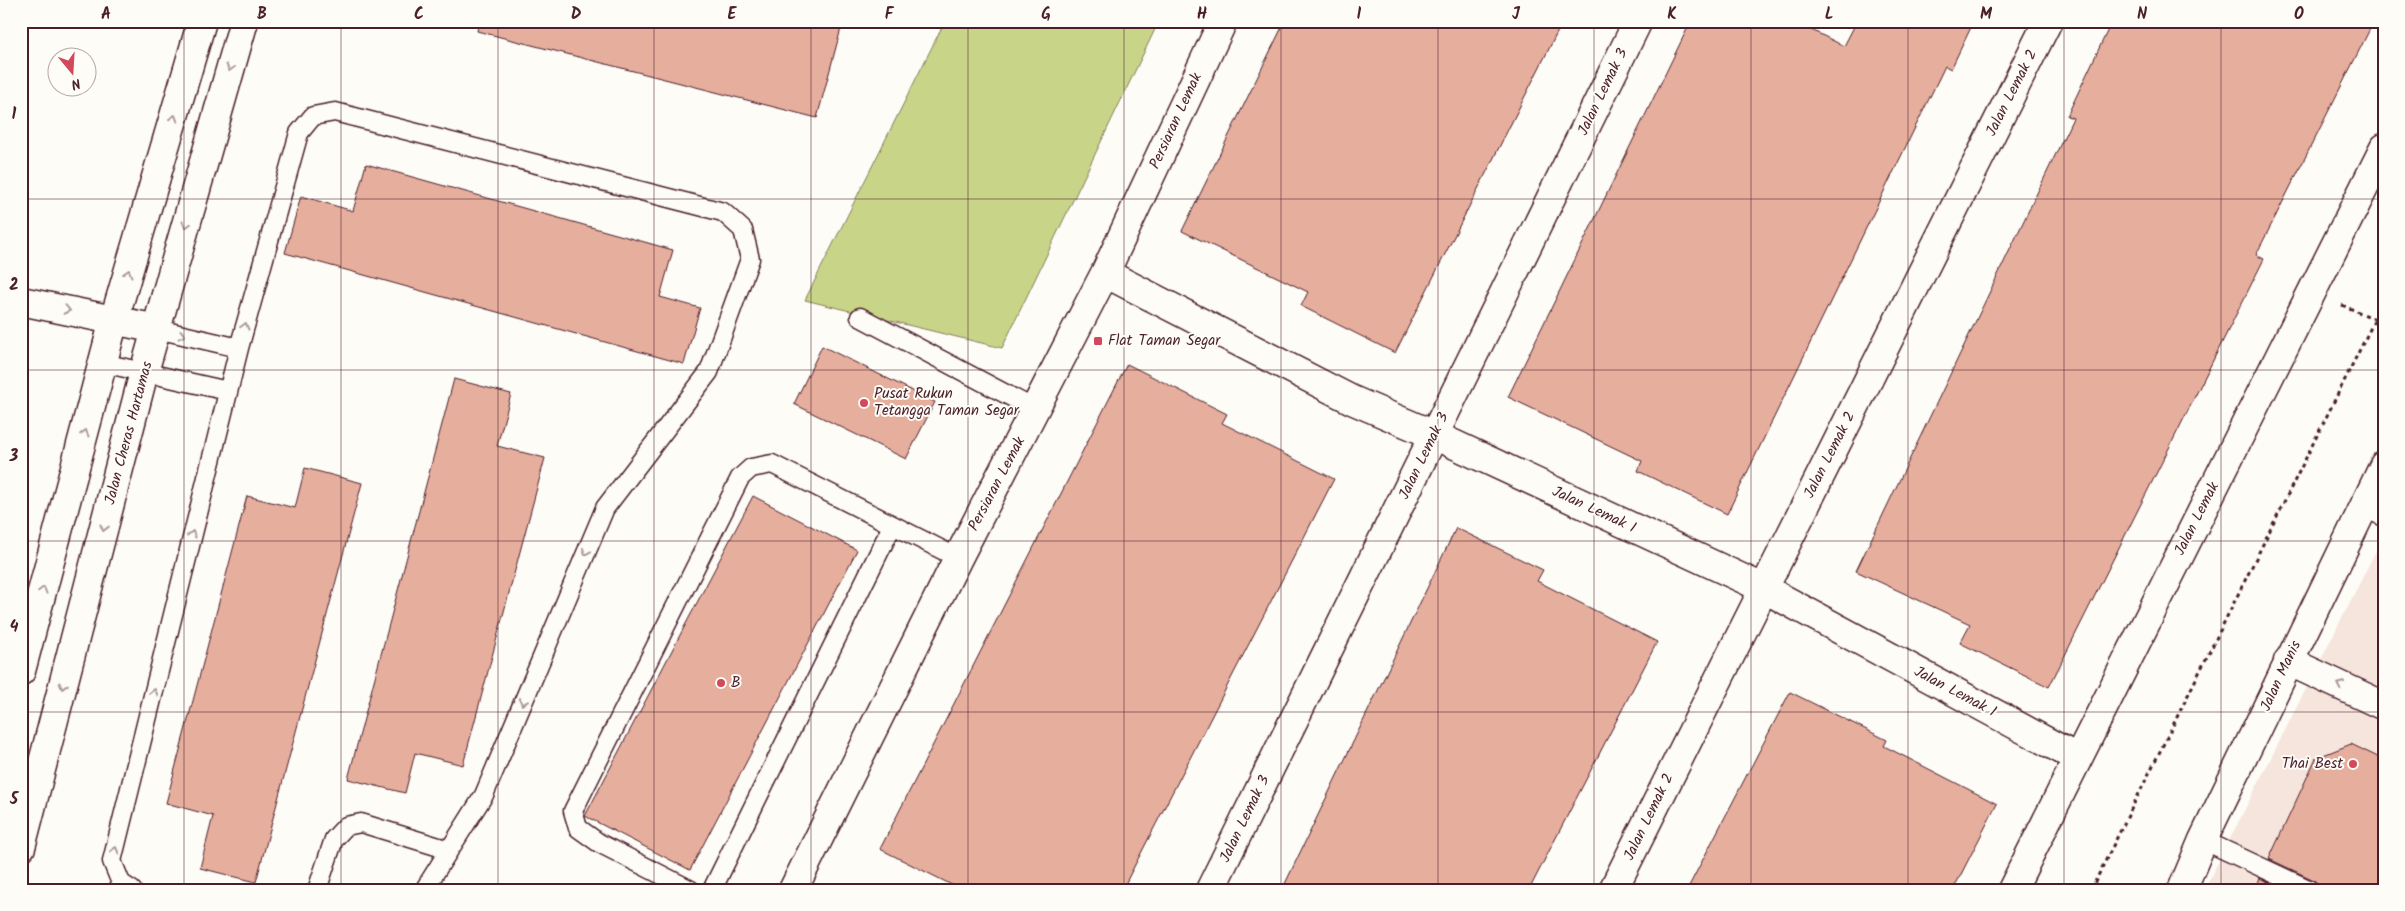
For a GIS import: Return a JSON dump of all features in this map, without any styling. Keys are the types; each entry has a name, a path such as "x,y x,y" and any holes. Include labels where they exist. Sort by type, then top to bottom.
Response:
{"main road":[{"path":"21,671 114,320 202,21"},
{"name":"Jalan Cheras Hartamas","path":"21,847 144,372 244,21"},
{"name":"Persiaran Lemak","path":"792,890 958,558 1105,273 1223,21"},
{"name":"Jalan Lemak 3","path":"1210,890 1638,21"},
{"name":"Jalan Lemak 2","path":"1613,890 2048,21"},
{"name":"Jalan Lemak","path":"2012,890 2384,148"},
{"name":"Jalan Lemak 1","path":"1105,273 1352,400 1434,435 1763,588 2077,758"},
{"path":"21,301 157,329"},
{"name":"Jalan Manis","path":"2182,890 2203,840 2288,661 2373,512 2384,465"},
{"path":"2288,661 2384,706"}],"lane":[{"path":"132,890 121,883 112,861 239,348 300,133 312,116 334,112 724,212 743,230 750,259 709,372 605,508 484,796 424,890"},
{"path":"860,317 1036,410"},
{"path":"157,329 239,348"},
{"path":"103,363 228,391"},
{"path":"691,890 599,843 578,828 573,811 740,478 751,468 772,464 958,558"},
{"path":"712,890 892,526"},
{"path":"317,890 334,839 346,826 361,823 448,850"},
{"path":"2203,840 2310,890"}],"path":[{"path":"2091,890 2384,301"}],"shaded area":[{"path":"2384,535 2384,890 2204,890"}],"green space":[{"path":"945,21 1159,21 1002,348 805,300"}],"building":[{"path":"479,21 843,21 817,118 477,31"},
{"path":"1285,21 1563,21 1395,353 1301,306 1308,292 1182,231"},
{"path":"1691,21 1793,21 1844,46 1857,21 1974,21 1951,69 1945,66 1727,514 1638,471 1642,461 1508,397"},
{"path":"2112,21 2374,21 2256,255 2264,259 2049,687 1960,643 1970,624 1856,571 2073,118 2067,116"},
{"path":"366,164 673,250 660,297 700,308 684,364 285,253 301,196 353,211"},
{"name":"Pusat Rukun Tetangga Taman Segar","path":"822,346 935,402 906,459 794,404"},
{"path":"1127,364 1227,414 1222,423 1334,479 1122,890 962,890 880,849"},
{"path":"454,379 511,394 497,446 545,458 463,765 415,753 405,793 348,779"},
{"path":"305,468 362,483 256,882 200,868 213,816 166,803 247,496 295,508"},
{"name":"B","path":"753,496 857,550 690,870 585,816"},
{"path":"1456,528 1543,570 1537,581 1657,642 1529,890 1282,890"},
{"path":"1790,692 1887,740 1884,746 1997,804 1953,890 1687,890"},
{"path":"2351,744 2384,760 2384,890 2321,890 2314,880 2269,859 2316,758"},
{"path":"2260,878 2284,890 2254,890"}],"place":[{"name":"Flat Taman Segar","path":"1098,341"},
{"name":"Pusat Rukun Tetangga Taman Segar","path":"864,403"},
{"name":"B","path":"721,683"},
{"name":"Thai Best","path":"2353,764"}]}
